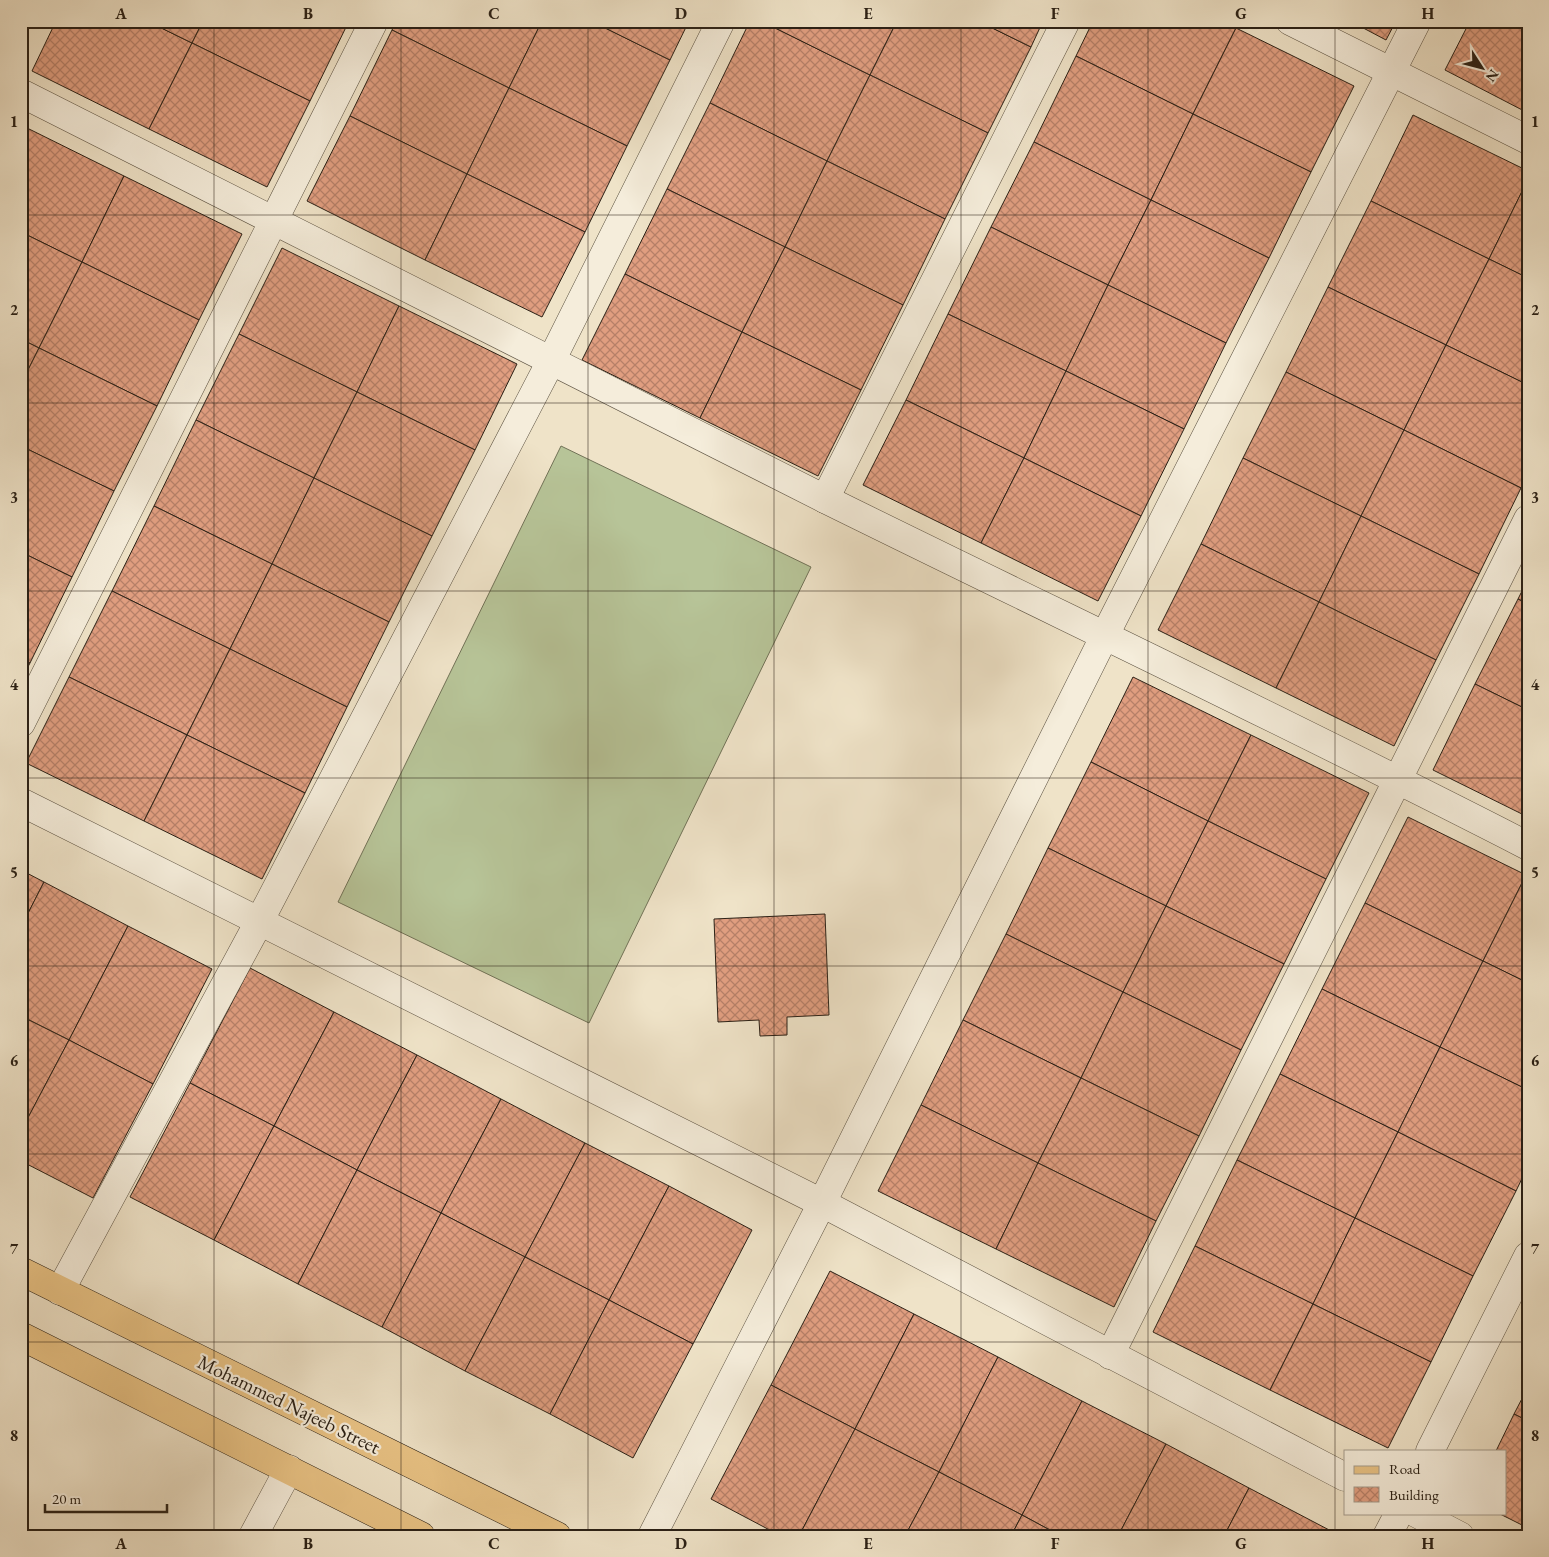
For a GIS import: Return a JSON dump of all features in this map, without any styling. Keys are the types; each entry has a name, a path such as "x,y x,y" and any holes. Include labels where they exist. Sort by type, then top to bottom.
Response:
{"main road":[{"name":"Mohammed Najeeb Street","path":"21,1271 557,1536"},
{"path":"21,1336 421,1536"}],"street":[{"path":"21,724 275,222 374,21"},
{"path":"60,1291 260,920 551,361 721,21"},
{"path":"824,499 1066,21"},
{"path":"1290,21 1528,140"},
{"path":"652,1536 822,1203 1104,637 1417,21"},
{"path":"21,93 824,499 1397,779 1528,846"},
{"path":"1110,1355 1528,519"},
{"path":"21,802 822,1203 1344,1476"},
{"path":"1431,1450 1528,1256"},
{"path":"253,1536 289,1469"},
{"path":"1387,1536 1398,1514"},
{"path":"1418,1514 1460,1536"}],"green space":[{"path":"561,446 811,567 589,1023 338,902"}],"building":[{"path":"56,21 147,21 192,43 149,129 32,71"},
{"path":"147,21 203,21 192,43"},
{"path":"203,21 349,21 310,101 192,43"},
{"path":"396,21 542,21 509,88 392,30"},
{"path":"542,21 591,21 670,60 627,146 509,88"},
{"path":"591,21 689,21 670,60"},
{"path":"750,21 761,21 870,75 827,161 710,103"},
{"path":"761,21 897,21 870,75"},
{"path":"897,21 978,21 1031,47 988,133 870,75"},
{"path":"978,21 1043,21 1031,47"},
{"path":"1093,21 1222,21 1236,28 1193,114 1076,56"},
{"path":"1350,21 1396,21 1386,40"},
{"path":"1470,21 1528,21 1528,113 1445,70"},
{"path":"1236,28 1354,86 1311,172 1193,114"},
{"path":"392,30 509,88 467,174 350,116"},
{"path":"192,43 310,101 267,187 149,129"},
{"path":"1076,56 1193,114 1151,200 1034,142"},
{"path":"870,75 988,133 945,219 827,161"},
{"path":"509,88 627,146 585,232 467,174"},
{"path":"710,103 827,161 785,247 667,189"},
{"path":"1193,114 1311,172 1269,258 1151,200"},
{"path":"1413,115 1528,171 1528,179 1489,259 1371,201"},
{"path":"350,116 467,174 425,260 307,201"},
{"path":"21,125 124,176 82,262 21,232"},
{"path":"1034,142 1151,200 1108,285 991,227"},
{"path":"827,161 945,219 903,305 785,247"},
{"path":"467,174 585,232 542,317 425,260"},
{"path":"124,176 242,234 199,320 82,262"},
{"path":"1528,179 1528,278 1489,259"},
{"path":"667,189 785,247 742,332 625,274"},
{"path":"1151,200 1269,258 1226,343 1108,285"},
{"path":"1371,201 1489,259 1446,345 1328,287"},
{"path":"991,227 1108,285 1066,371 948,314"},
{"path":"21,232 82,262 39,348 21,339"},
{"path":"785,247 903,305 861,390 742,332"},
{"path":"282,248 399,306 357,392 239,334"},
{"path":"1489,259 1528,278 1528,385 1446,345"},
{"path":"82,262 199,320 157,406 39,348"},
{"path":"625,274 742,332 700,418 582,360"},
{"path":"1108,285 1226,343 1184,429 1066,371"},
{"path":"1328,287 1446,345 1404,430 1286,372"},
{"path":"399,306 517,364 475,450 357,392"},
{"path":"948,314 1066,371 1024,458 906,400"},
{"path":"742,332 861,390 818,476 700,418"},
{"path":"239,334 357,392 314,478 196,420"},
{"path":"21,339 39,348 21,384"},
{"path":"1446,345 1528,385 1528,475 1521,488 1404,430"},
{"path":"39,348 157,406 114,491 21,446 21,384"},
{"path":"1066,371 1184,429 1141,516 1024,458"},
{"path":"1286,372 1404,430 1361,516 1243,458"},
{"path":"357,392 475,450 432,536 314,478"},
{"path":"906,400 1024,458 981,543 863,485"},
{"path":"196,420 314,478 272,564 154,506"},
{"path":"1404,430 1521,488 1479,574 1361,516"},
{"path":"21,446 114,491 72,577 21,552"},
{"path":"1024,458 1141,516 1098,601 981,543"},
{"path":"1243,458 1361,516 1319,602 1201,544"},
{"path":"314,478 432,536 389,622 272,564"},
{"path":"154,506 272,564 230,649 112,591"},
{"path":"1361,516 1479,574 1436,660 1319,602"},
{"path":"1201,544 1319,602 1276,688 1158,630"},
{"path":"21,552 72,577 30,663 21,659"},
{"path":"272,564 389,622 347,707 230,649"},
{"path":"1528,579 1528,604 1518,599"},
{"path":"112,591 230,649 187,735 69,677"},
{"path":"1518,599 1528,604 1528,710 1475,684"},
{"path":"1319,602 1436,660 1394,746 1276,688"},
{"path":"230,649 347,707 305,793 187,735"},
{"path":"21,659 30,663 21,680"},
{"path":"69,677 187,735 144,821 26,763"},
{"path":"1133,677 1251,735 1208,821 1091,762"},
{"path":"1475,684 1528,710 1528,817 1433,770"},
{"path":"187,735 305,793 262,879 144,821"},
{"path":"1251,735 1369,793 1326,879 1208,821"},
{"path":"1091,762 1208,821 1166,906 1048,848"},
{"path":"1408,817 1526,875 1483,961 1365,903"},
{"path":"1208,821 1326,879 1284,964 1166,906"},
{"path":"1048,848 1166,906 1123,992 1006,934"},
{"path":"21,870 44,882 21,927"},
{"path":"1526,875 1528,876 1528,983 1483,961"},
{"path":"44,882 128,926 69,1040 21,1016 21,927"},
{"path":"1365,903 1483,961 1440,1047 1322,989"},
{"path":"1166,906 1284,964 1241,1050 1123,992"},
{"path":"825,914 829,1015 787,1017 787,1035 760,1036 759,1020 718,1022 714,919"},
{"path":"128,926 212,969 153,1084 69,1040"},
{"path":"1006,934 1123,992 1081,1078 963,1020"},
{"path":"1483,961 1528,983 1528,1090 1440,1047"},
{"path":"250,968 334,1012 274,1126 190,1083"},
{"path":"1322,989 1440,1047 1398,1132 1280,1074"},
{"path":"1123,992 1241,1050 1199,1136 1081,1078"},
{"path":"334,1012 417,1055 357,1170 274,1126"},
{"path":"21,1016 69,1040 21,1131"},
{"path":"963,1020 1081,1078 1038,1163 921,1105"},
{"path":"69,1040 153,1084 93,1198 21,1161 21,1131"},
{"path":"1440,1047 1528,1090 1528,1166 1516,1191 1398,1132"},
{"path":"417,1055 501,1099 441,1213 357,1170"},
{"path":"1280,1074 1398,1132 1355,1218 1237,1160"},
{"path":"1081,1078 1199,1136 1156,1221 1038,1163"},
{"path":"190,1083 274,1126 214,1240 130,1197"},
{"path":"501,1099 585,1143 525,1257 441,1213"},
{"path":"921,1105 1038,1163 996,1249 878,1191"},
{"path":"274,1126 357,1170 298,1284 214,1240"},
{"path":"1398,1132 1516,1191 1473,1276 1355,1218"},
{"path":"585,1143 669,1186 609,1300 525,1257"},
{"path":"1237,1160 1355,1218 1313,1304 1195,1246"},
{"path":"1038,1163 1156,1221 1114,1307 996,1249"},
{"path":"357,1170 441,1213 382,1327 298,1284"},
{"path":"669,1186 752,1230 693,1344 609,1300"},
{"path":"441,1213 525,1257 465,1371 382,1327"},
{"path":"1355,1218 1473,1276 1431,1362 1313,1304"},
{"path":"1195,1246 1313,1304 1270,1390 1153,1332"},
{"path":"525,1257 609,1300 550,1414 465,1371"},
{"path":"830,1271 914,1314 855,1429 771,1385"},
{"path":"609,1300 693,1344 633,1458 550,1414"},
{"path":"1313,1304 1431,1362 1388,1448 1270,1390"},
{"path":"914,1314 998,1357 939,1472 855,1429"},
{"path":"998,1357 1082,1401 1022,1515 939,1472"},
{"path":"771,1385 855,1429 799,1536 781,1536 711,1499"},
{"path":"1528,1387 1528,1421 1514,1414"},
{"path":"1082,1401 1166,1444 1118,1536 1061,1536 1022,1515"},
{"path":"1514,1414 1528,1421 1528,1528 1500,1514 1506,1514 1506,1450 1496,1450"},
{"path":"855,1429 939,1472 905,1536 799,1536"},
{"path":"1166,1444 1249,1488 1224,1536 1118,1536"},
{"path":"939,1472 1022,1515 1011,1536 905,1536"},
{"path":"1249,1488 1333,1532 1331,1536 1224,1536"},
{"path":"1022,1515 1061,1536 1011,1536"}]}
